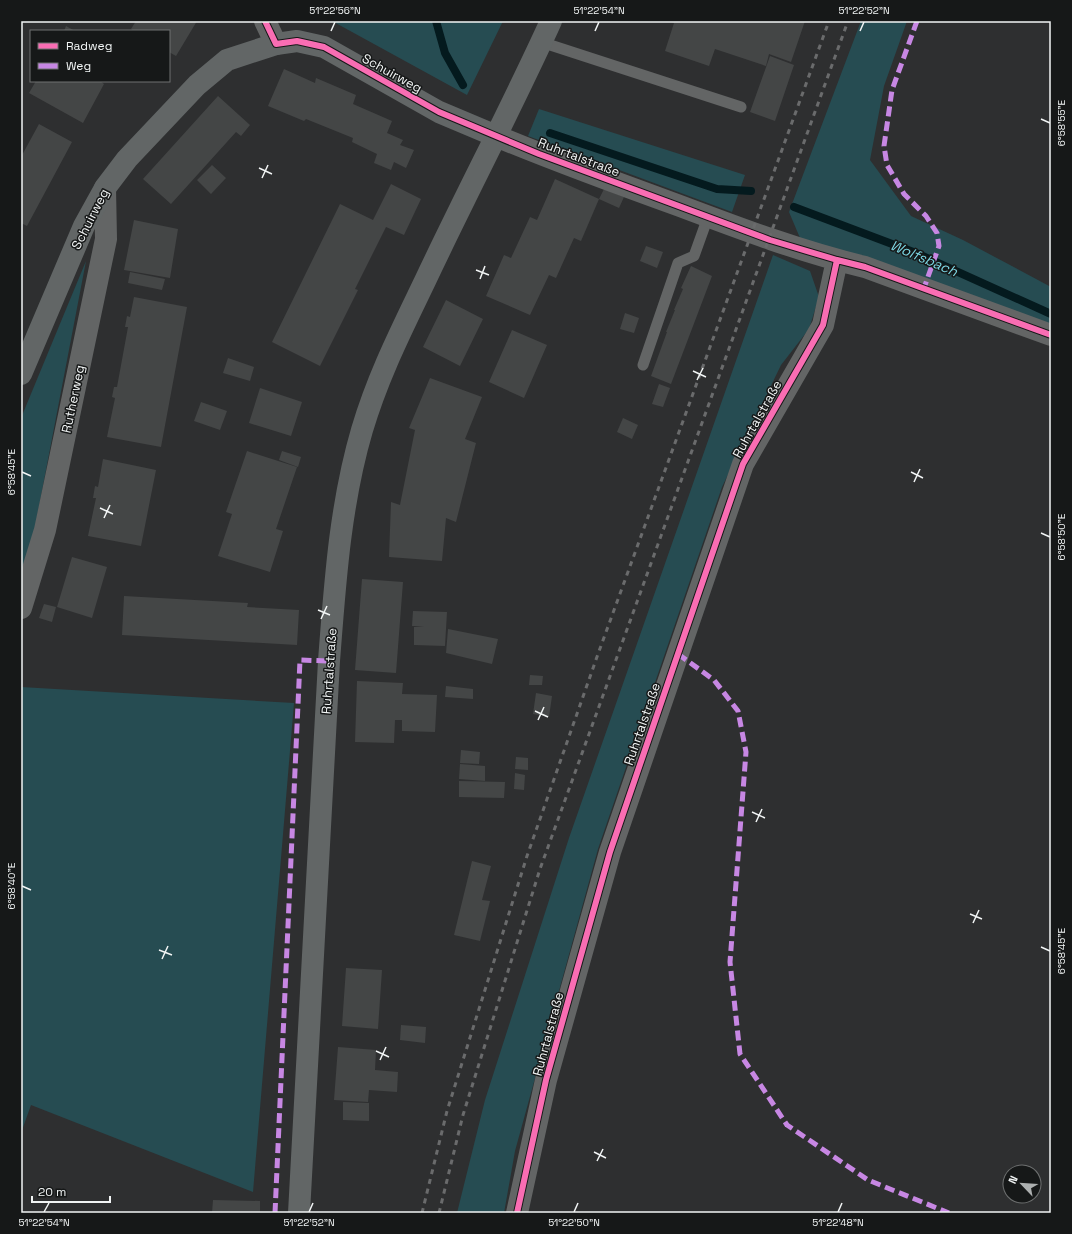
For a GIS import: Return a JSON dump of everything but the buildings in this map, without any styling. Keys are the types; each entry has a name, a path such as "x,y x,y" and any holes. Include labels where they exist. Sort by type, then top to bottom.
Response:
{"main road":[{"name":"Ruhrtalstraße","path":"300,1213 329,661 336,580 346,494 362,431 381,372 464,197 496,136 551,21"},
{"name":"Schuirweg","path":"21,374 84,226 105,188 127,159 196,85 227,60 276,44 297,41 324,47 439,112 496,136"}],"street":[{"path":"265,21 276,44"},
{"name":"Ruhrtalstraße","path":"496,136 539,154 770,240 865,267 1051,335"},
{"name":"Rutherweg","path":"21,608 45,530 106,239 105,188"},
{"name":"Ruhrtalstraße","path":"517,1213 546,1080 610,852 743,464 823,325 836,260"}],"lane":[{"path":"541,42 741,107"},
{"path":"643,365 678,263 694,256 708,217"}],"shaded area":[{"path":"332,21 503,21 467,95"},
{"path":"861,21 907,21 884,86 870,160 911,216 963,240 1051,287 1051,329 800,238 789,212"},
{"path":"539,109 745,175 732,212 528,136"},
{"path":"773,255 810,271 819,297 809,329 781,365 722,487 598,849 515,1151 504,1213 457,1213 485,1100 569,838"},
{"path":"86,261 32,543 21,575 21,418"},
{"path":"21,687 294,703 253,1192 31,1105 21,1133"}],"waterway":[{"name":"Wolfsbach","path":"436,21 445,53 463,85"},
{"name":"Wolfsbach","path":"550,133 717,189 751,191"},
{"name":"Wolfsbach","path":"794,207 916,253 1051,314"}],"railway":[{"path":"422,1213 447,1111 527,856 598,654 829,21"},
{"path":"439,1213 463,1115 540,869 848,21"}],"marked path":[{"path":"917,21 892,90 884,146 887,165 904,194 926,216 937,233 939,246 924,288"},
{"path":"678,654 714,680 738,711 746,752 730,962 740,1054 787,1125 868,1180 949,1213"},
{"path":"275,1213 300,660 329,661"}],"cycle path":[{"path":"265,21 276,44 297,41 324,47 439,112 539,154 770,240 865,267 1051,335"},
{"path":"517,1213 546,1080 610,852 743,464 823,325 837,260"}]}
